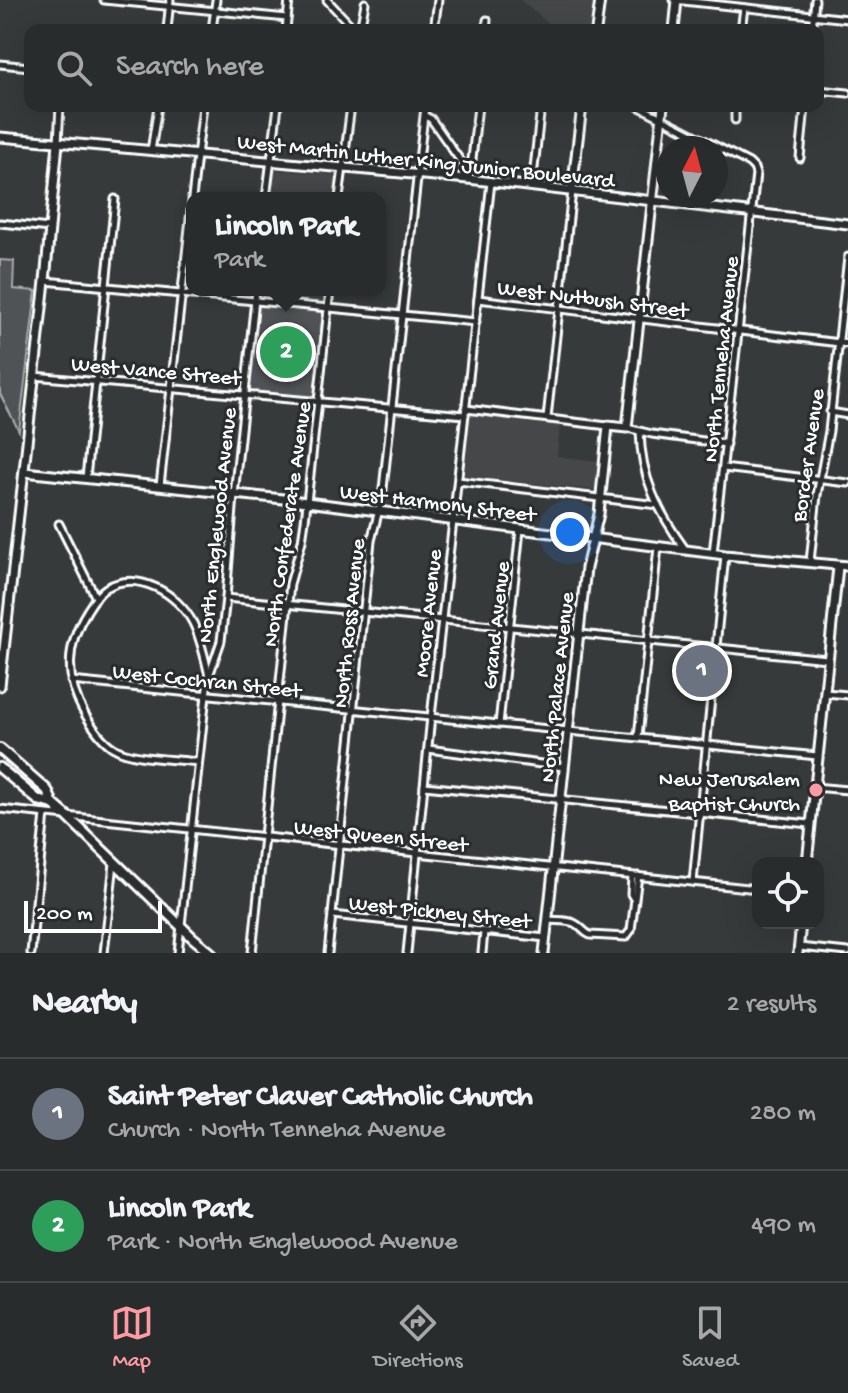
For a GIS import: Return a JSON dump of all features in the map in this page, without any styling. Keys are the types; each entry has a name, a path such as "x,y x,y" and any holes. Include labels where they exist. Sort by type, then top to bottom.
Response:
{"main road":[{"path":"0,749 47,790 53,804"},
{"path":"0,768 38,800 53,804 67,816 211,953"},
{"path":"199,943 203,953"}],"street":[{"path":"104,0 169,3 287,18"},
{"path":"213,24 216,0"},
{"path":"286,24 289,0"},
{"path":"327,0 352,24"},
{"path":"435,24 438,0"},
{"path":"597,24 600,0"},
{"path":"674,24 676,0 848,19"},
{"path":"813,24 815,0"},
{"path":"167,24 169,3"},
{"path":"360,24 365,3"},
{"path":"742,24 744,8"},
{"path":"487,20 487,24"},
{"path":"0,64 24,66"},
{"path":"824,91 848,93"},
{"path":"0,686 45,281 60,112"},
{"path":"151,151 157,112"},
{"path":"193,192 202,112"},
{"path":"267,192 277,112"},
{"path":"340,192 350,112"},
{"name":"North Ross Avenue","path":"328,953 371,541 382,498 424,112"},
{"path":"469,176 477,112"},
{"path":"532,186 540,112"},
{"path":"547,418 581,112"},
{"path":"649,112 661,119"},
{"path":"627,428 662,112"},
{"path":"735,112 735,120"},
{"path":"800,158 804,112"},
{"path":"424,116 431,119 469,176"},
{"name":"North Tenneha Avenue","path":"661,119 749,163 756,174 713,553"},
{"name":"West Martin Luther King Junior Boulevard","path":"0,137 342,168 469,176 848,224"},
{"name":"Moore Avenue","path":"407,953 491,181"},
{"path":"86,479 115,199"},
{"path":"0,223 50,228"},
{"path":"160,487 186,251"},
{"name":"Border Avenue","path":"810,563 829,431 848,257"},
{"name":"West Nutbush Street","path":"45,281 186,294"},
{"name":"West Nutbush Street","path":"202,296 476,322"},
{"name":"North Englewood Avenue","path":"178,953 206,695 221,641 255,296"},
{"name":"North Confederate Avenue","path":"252,953 290,584 302,541 330,296"},
{"name":"West Nutbush Street","path":"478,299 848,344"},
{"name":"West Vance Street","path":"34,376 391,409 547,418 726,444"},
{"path":"830,412 848,415"},
{"name":"North Palace Avenue","path":"544,953 586,568 601,498 608,426"},
{"path":"640,431 645,476 658,505 686,550"},
{"path":"723,468 848,483"},
{"name":"West Harmony Street","path":"24,472 725,555 848,566"},
{"path":"458,481 658,505"},
{"path":"59,524 96,598"},
{"name":"Grand Avenue","path":"499,724 520,530"},
{"path":"638,737 658,547"},
{"path":"693,882 725,555"},
{"path":"807,857 838,567"},
{"path":"198,762 133,755 111,747 91,723 76,696 71,681 72,644 84,615 103,589 121,582 141,582 163,590 181,605 194,625 209,676"},
{"path":"226,598 827,659"},
{"name":"West Cochran Street","path":"71,681 817,756"},
{"path":"823,693 848,695"},
{"path":"428,749 564,767"},
{"path":"424,786 810,824"},
{"path":"814,787 848,790"},
{"name":"West Queen Street","path":"0,809 752,888"},
{"path":"31,953 45,814"},
{"path":"104,953 114,861"},
{"path":"548,920 572,922 590,935 626,937 631,930 635,876"},
{"name":"West Pickney Street","path":"331,915 546,938"},
{"path":"800,929 798,950 848,952"},
{"path":"482,953 484,932"}],"shaded area":[{"path":"520,0 593,0 591,24 550,24"},
{"path":"275,170 336,175 335,192 272,192"},
{"path":"0,260 14,261 13,289 36,291 19,431 0,394"},
{"path":"259,296 324,296 323,312 258,305"},
{"path":"258,305 323,312 314,398 248,391"},
{"path":"470,415 560,424 557,456 598,461 595,490 464,476"}],"place":[{"name":"Lincoln Park","path":"286,352"},
{"name":"Saint Peter Claver Catholic Church","path":"702,671"},
{"name":"New Jerusalem Baptist Church","path":"816,790"}]}
